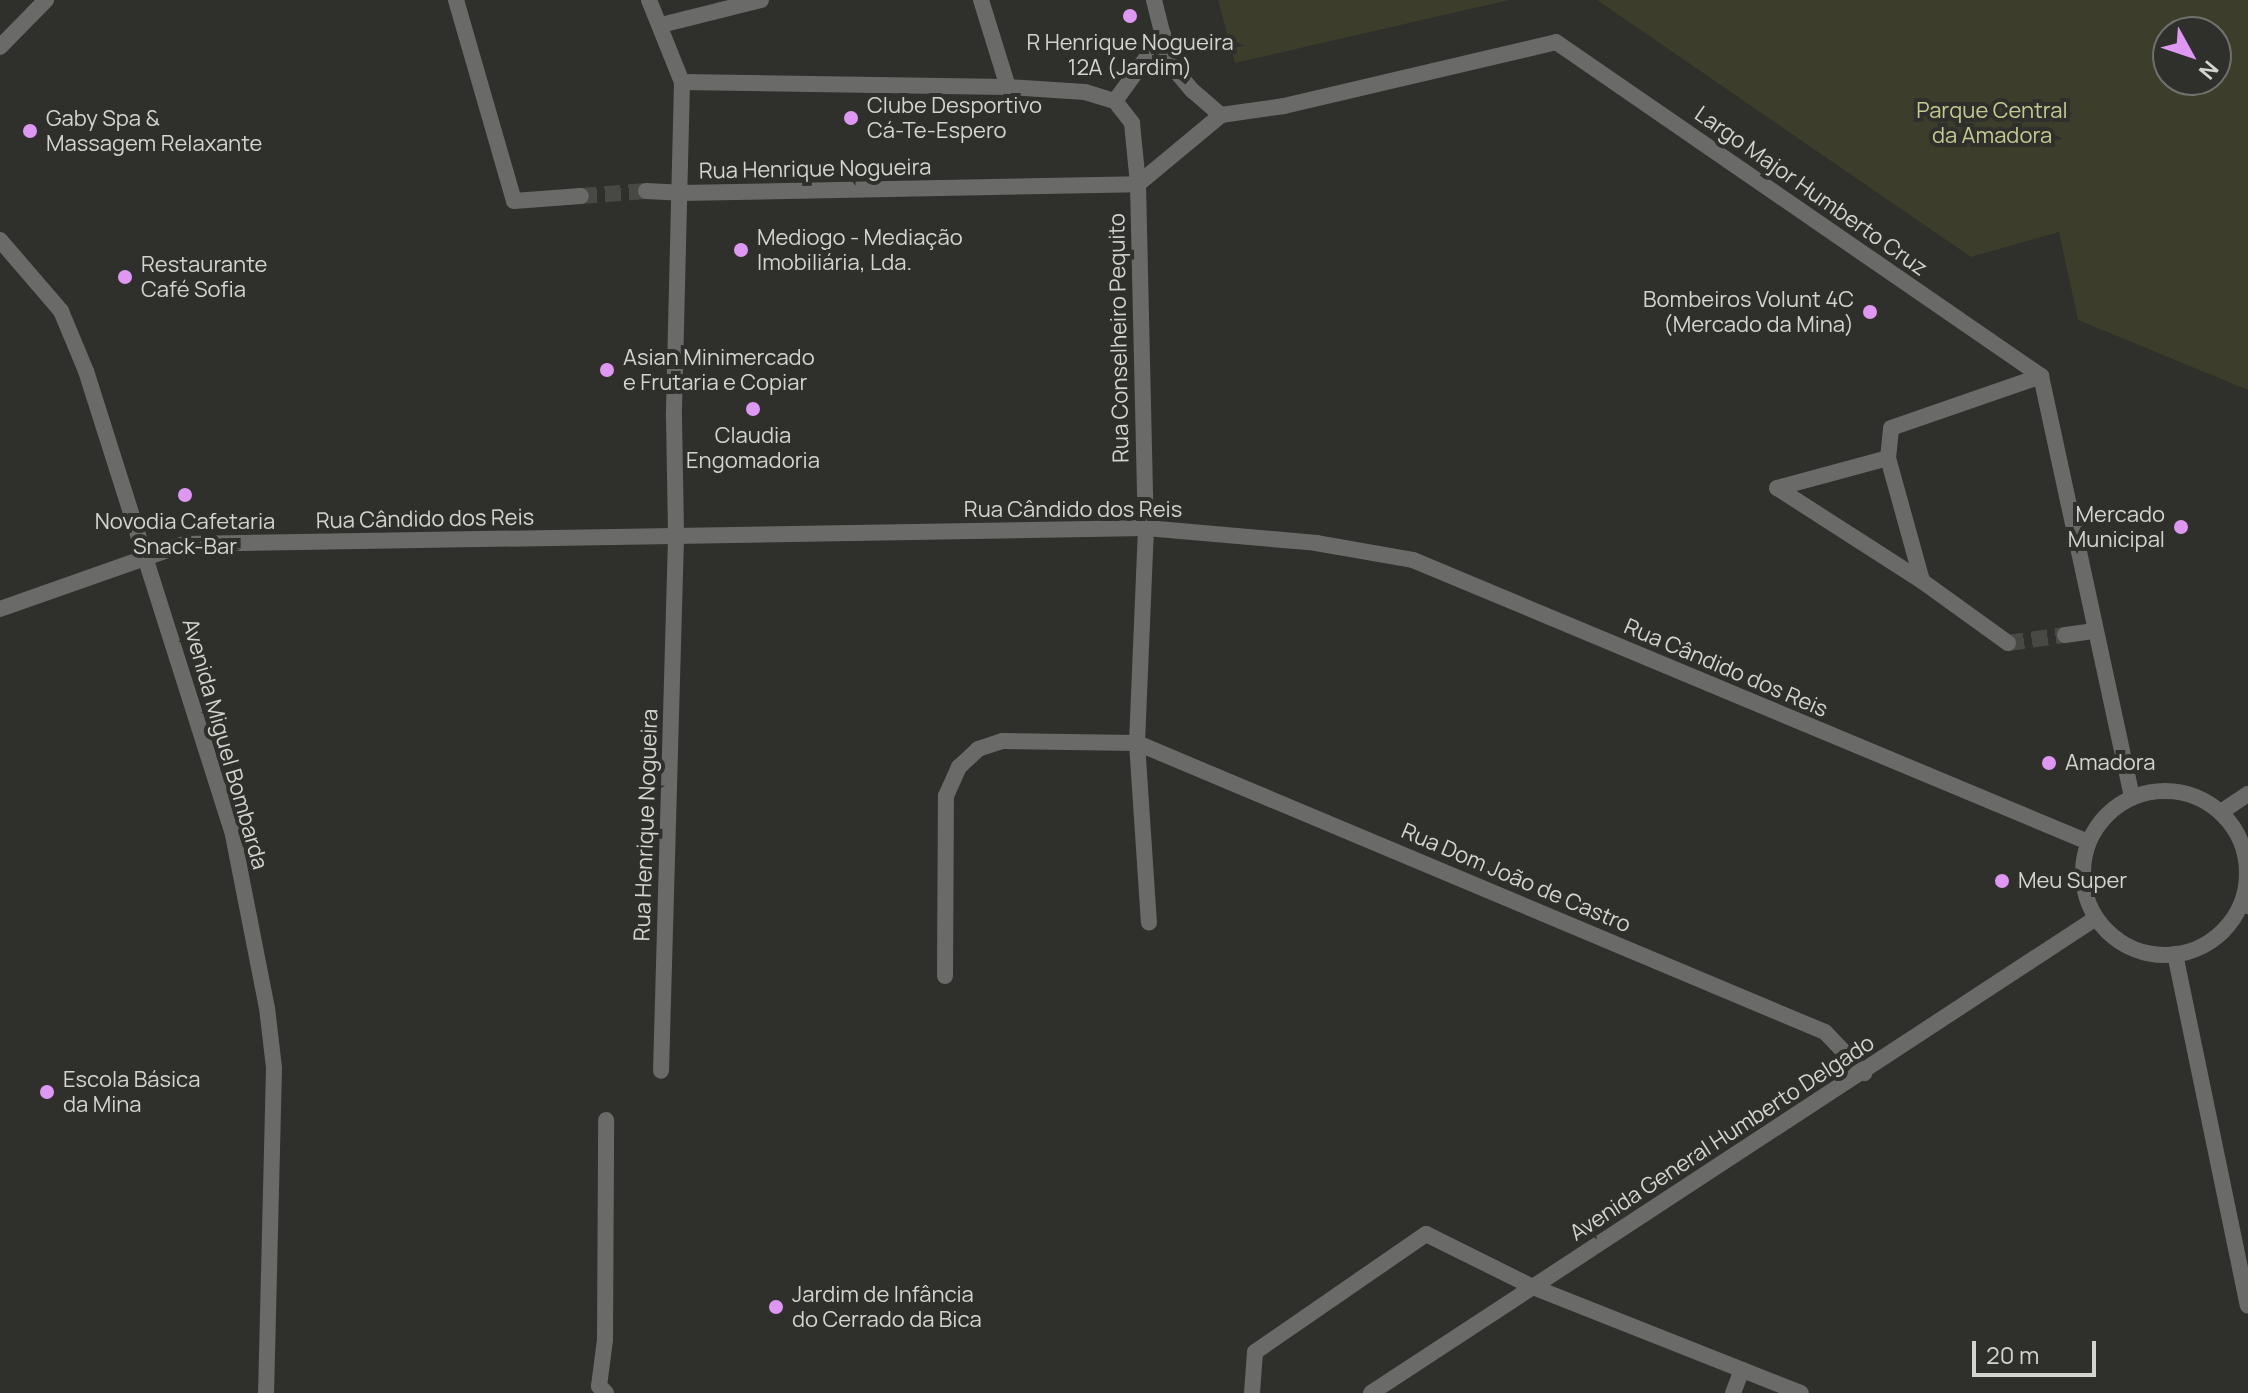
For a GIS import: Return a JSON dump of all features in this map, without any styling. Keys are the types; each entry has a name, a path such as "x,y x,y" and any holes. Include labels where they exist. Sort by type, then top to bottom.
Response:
{"street":[{"path":"0,47 46,0"},
{"path":"456,0 514,201 581,196"},
{"path":"646,191 680,193 682,82 649,0"},
{"path":"661,25 761,0"},
{"path":"981,0 1008,87"},
{"path":"1138,184 1221,115 1193,91 1170,64 1154,0"},
{"path":"682,82 1008,87 1085,92 1115,101 1163,35"},
{"name":"Largo Major Humberto Cruz","path":"1221,115 1284,106 1556,42 2041,376"},
{"name":"Rua Conselheiro Pequito","path":"1115,101 1132,123 1138,184 1146,528 1137,743 1149,923"},
{"name":"Rua Henrique Nogueira","path":"661,1071 676,538 674,418 680,193 1138,184"},
{"name":"Avenida Miguel Bombarda","path":"0,240 61,311 86,371 233,835 267,1008 274,1068 266,1393"},
{"path":"1922,581 1888,458 1891,428 2041,376 2093,631 2132,797"},
{"path":"1888,458 1777,488 1922,581 2008,643"},
{"name":"Rua Cândido dos Reis","path":"0,609 185,544 1146,528 1316,543 1413,560 2088,842"},
{"path":"2065,635 2093,631"},
{"path":"945,976 946,796 959,767 978,749 1003,741 1137,743"},
{"name":"Rua Dom João de Castro","path":"1137,743 1825,1032 1864,1073"},
{"path":"2155,791 2179,791 2201,798 2221,812 2236,831 2245,854 2245,904 2215,938 2196,949 2175,954 2152,954 2130,947 2111,935 2096,918 2085,894 2082,867 2088,842 2106,816 2132,797 2155,791"},
{"path":"2221,812 2248,794"},
{"name":"Avenida General Humberto Delgado","path":"1371,1393 1864,1073 2096,918"},
{"path":"2175,954 2248,1305"},
{"path":"606,1120 605,1340 599,1386 606,1393"},
{"path":"1252,1393 1255,1352 1426,1234 1533,1287 1801,1393"},
{"path":"1733,1393 1742,1370"}],"green space":[{"path":"1218,0 1509,0 1235,63"},
{"name":"Parque Central da Amadora","path":"1597,0 2248,0 2248,390 2078,320 2059,232 1971,257"}],"tunnel":[{"path":"581,196 646,191"},
{"path":"2008,643 2065,635"}],"place":[{"name":"R Henrique Nogueira 12A (Jardim)","path":"1130,16"},
{"name":"Clube Desportivo Cá-Te-Espero","path":"851,118"},
{"name":"Gaby Spa & Massagem Relaxante","path":"30,131"},
{"name":"Mediogo - Mediação Imobiliária, Lda.","path":"741,250"},
{"name":"Restaurante Café Sofia","path":"125,277"},
{"name":"Bombeiros Volunt 4C (Mercado da Mina)","path":"1870,312"},
{"name":"Asian Minimercado e Frutaria e Copiar","path":"607,370"},
{"name":"Claudia Engomadoria","path":"753,409"},
{"name":"Novodia Cafetaria Snack-Bar","path":"185,495"},
{"name":"Mercado Municipal","path":"2181,527"},
{"name":"Amadora","path":"2049,763"},
{"name":"Meu Super","path":"2002,881"},
{"name":"Escola Básica da Mina","path":"47,1092"},
{"name":"Jardim de Infância do Cerrado da Bica","path":"776,1307"}]}
